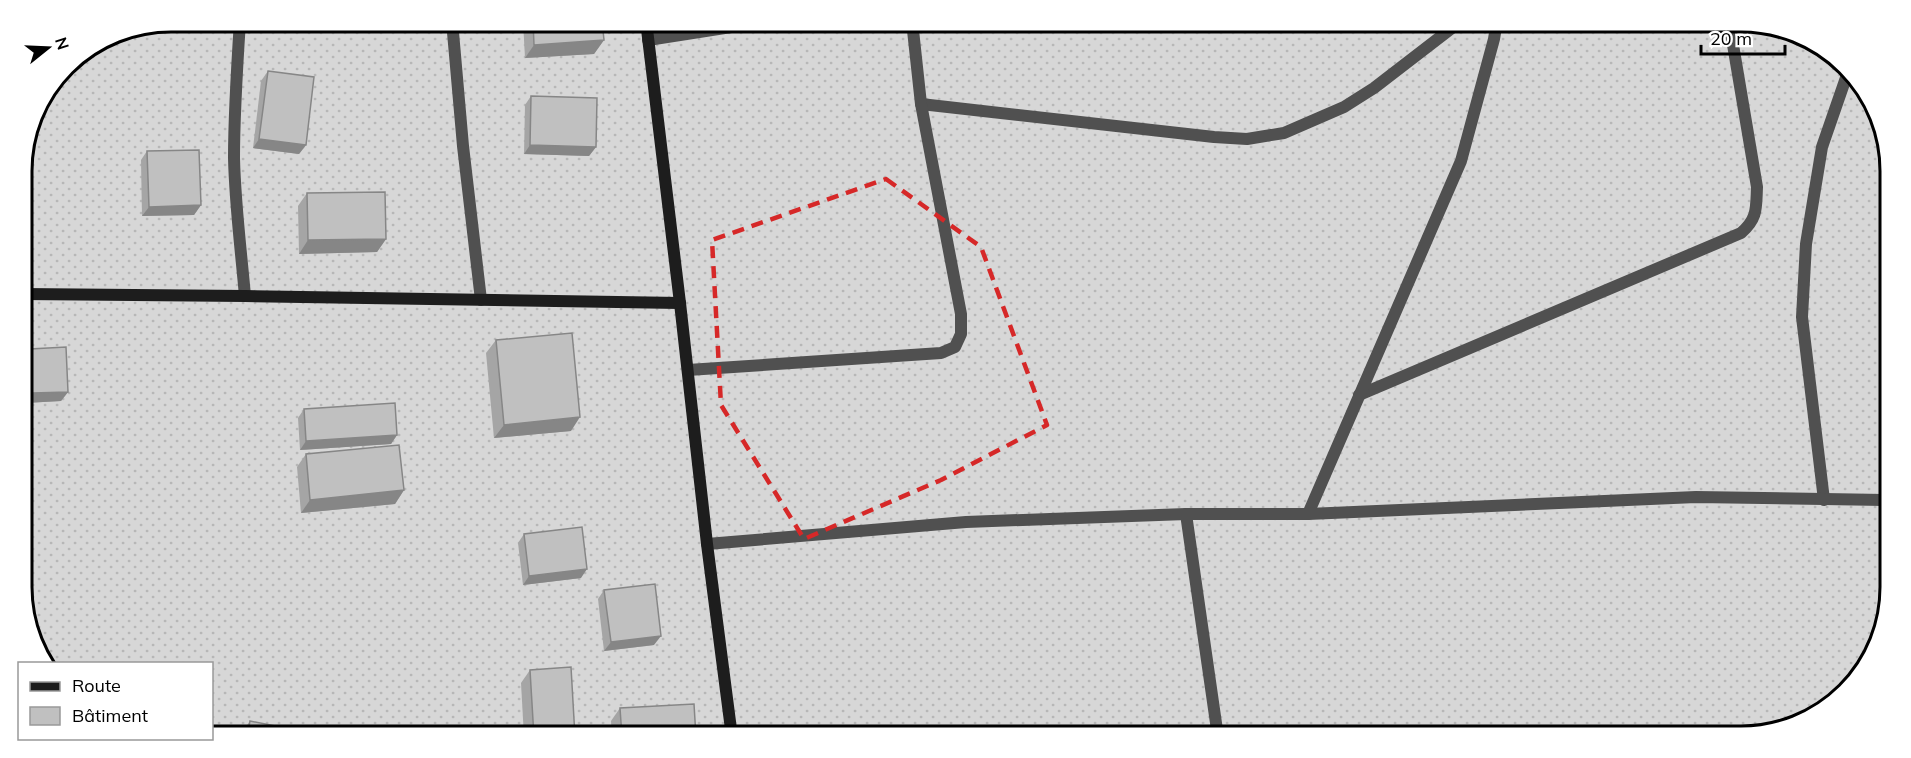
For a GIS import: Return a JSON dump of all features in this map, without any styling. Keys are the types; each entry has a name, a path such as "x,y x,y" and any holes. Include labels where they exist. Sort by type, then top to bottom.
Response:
{"street":[{"path":"239,32 235,86 234,159 245,296"},
{"path":"453,32 463,146 481,300"},
{"path":"647,32 731,726"},
{"path":"648,40 699,32"},
{"path":"688,370 940,353 955,347 961,334 962,314 921,104 913,32"},
{"path":"921,104 1247,139 1284,133 1344,107 1374,88 1447,32"},
{"path":"1308,514 1461,161 1495,32"},
{"path":"1359,395 1741,233 1751,224 1756,213 1757,187 1731,32"},
{"path":"1824,500 1802,317 1806,244 1822,147 1845,79"},
{"path":"32,294 681,303"},
{"path":"707,544 966,522 1186,513 1308,514 1696,497 1880,500"},
{"path":"1186,513 1216,726"}],"highlighted area":[{"path":"886,179 981,247 1047,425 941,480 804,539 721,405 712,240"}],"shaded area":[{"path":"170,32 1740,32 1759,33 1785,39 1818,55 1845,79 1865,109 1875,135 1878,152 1880,170 1880,588 1872,632 1856,665 1825,698 1794,716 1776,722 1750,726 213,726 213,662 53,662 39,632 34,615 32,588 33,152 42,117 55,93 67,78 78,78 78,67 101,50 135,36"}],"building":[{"path":"533,32 603,32 604,40 534,45"},
{"path":"268,71 314,77 306,145 259,139"},
{"path":"531,96 597,98 596,147 530,145"},
{"path":"199,150 201,205 149,207 147,151"},
{"path":"385,192 386,239 308,240 307,193"},
{"path":"572,333 580,417 504,425 496,340"},
{"path":"66,347 68,392 32,393 32,349"},
{"path":"395,403 397,435 306,441 304,409"},
{"path":"399,445 404,490 310,500 306,454"},
{"path":"582,527 587,569 529,576 524,534"},
{"path":"655,584 661,636 611,642 604,590"},
{"path":"571,667 574,726 533,726 530,670"},
{"path":"694,704 695,726 621,726 620,708"},
{"path":"250,721 276,726 249,726"}]}
